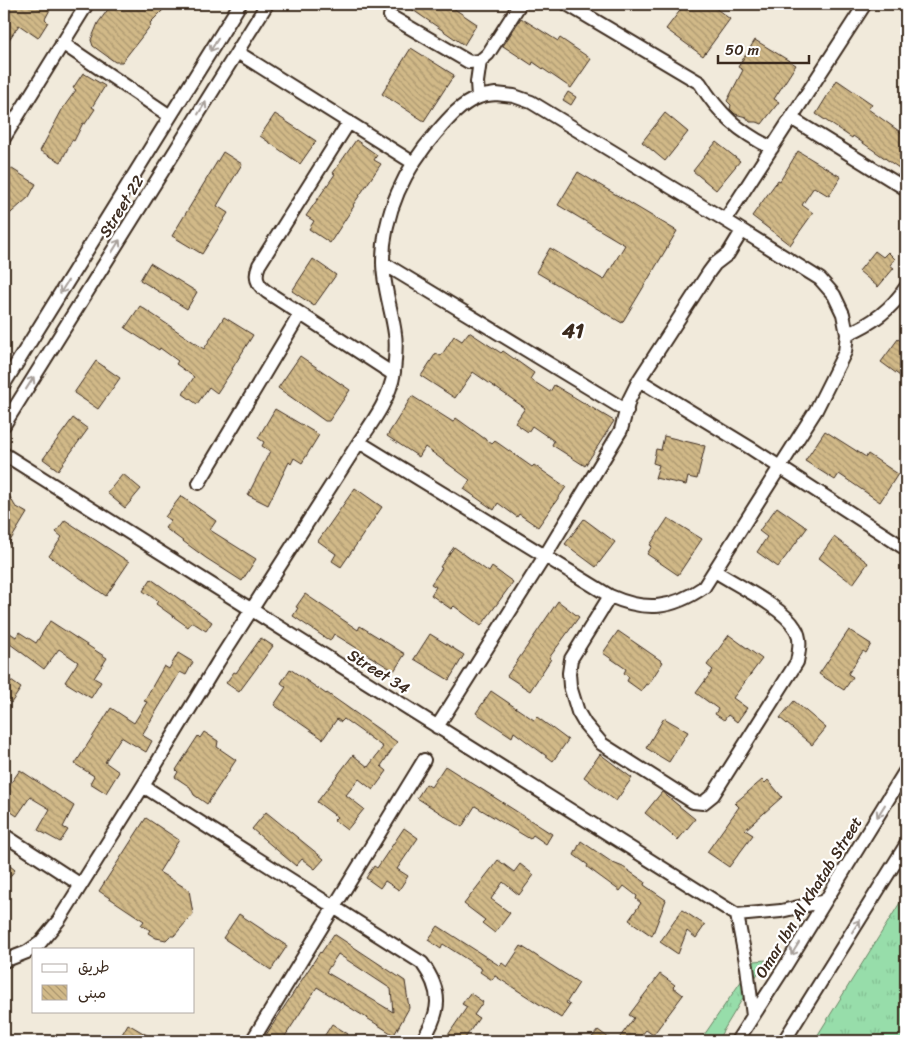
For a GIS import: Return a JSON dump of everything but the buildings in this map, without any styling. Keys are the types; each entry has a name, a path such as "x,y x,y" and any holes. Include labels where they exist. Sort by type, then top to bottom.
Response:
{"street":[{"path":"4,138 87,4"},
{"name":"Street 22","path":"4,384 240,4"},
{"name":"Street 22","path":"4,425 266,4"},
{"path":"390,16 469,62 480,61 488,54 520,4"},
{"path":"567,4 700,83 723,115 738,129 754,140 772,148"},
{"path":"725,220 865,4"},
{"path":"62,44 170,116"},
{"path":"237,52 412,162"},
{"path":"478,97 477,82 480,61"},
{"path":"33,948 50,932 81,885 390,392 394,374 396,336 385,283 383,263 389,218 398,192 412,162 442,125 458,109 478,97 496,94 514,96 531,102 820,280 834,295 843,314 847,334 845,352 816,410 704,587 690,597 674,604 657,607 641,606 625,603 610,596 359,442"},
{"path":"791,118 906,190"},
{"path":"349,122 259,265 256,272 256,280 260,287 394,374"},
{"path":"437,727 621,430 638,380 712,267 728,254 742,231"},
{"path":"383,263 627,411"},
{"path":"847,334 864,327 880,317 894,304 906,287"},
{"path":"199,483 300,314"},
{"path":"638,380 780,467 906,549"},
{"name":"Street 34","path":"4,454 737,915"},
{"path":"610,596 571,659 570,686 578,712 588,730 602,744 693,802 703,803 713,795 797,662 800,645 796,629 785,616 715,571"},
{"path":"252,1041 424,760"},
{"name":"Omar Ibn Al Khatab Street","path":"737,1041 906,770"},
{"path":"143,786 422,963 432,977 438,994 437,1011 431,1028 422,1041"},
{"path":"4,835 81,885"},
{"path":"784,1041 906,845"},
{"path":"753,1016 748,967 737,915 781,911 825,901"},
{"path":"4,961 32,949"}],"green space":[{"path":"906,893 906,1041 814,1041"},
{"path":"766,960 717,1041 700,1041 755,961"}],"district":[{"name":"41","path":"573,331"}]}
